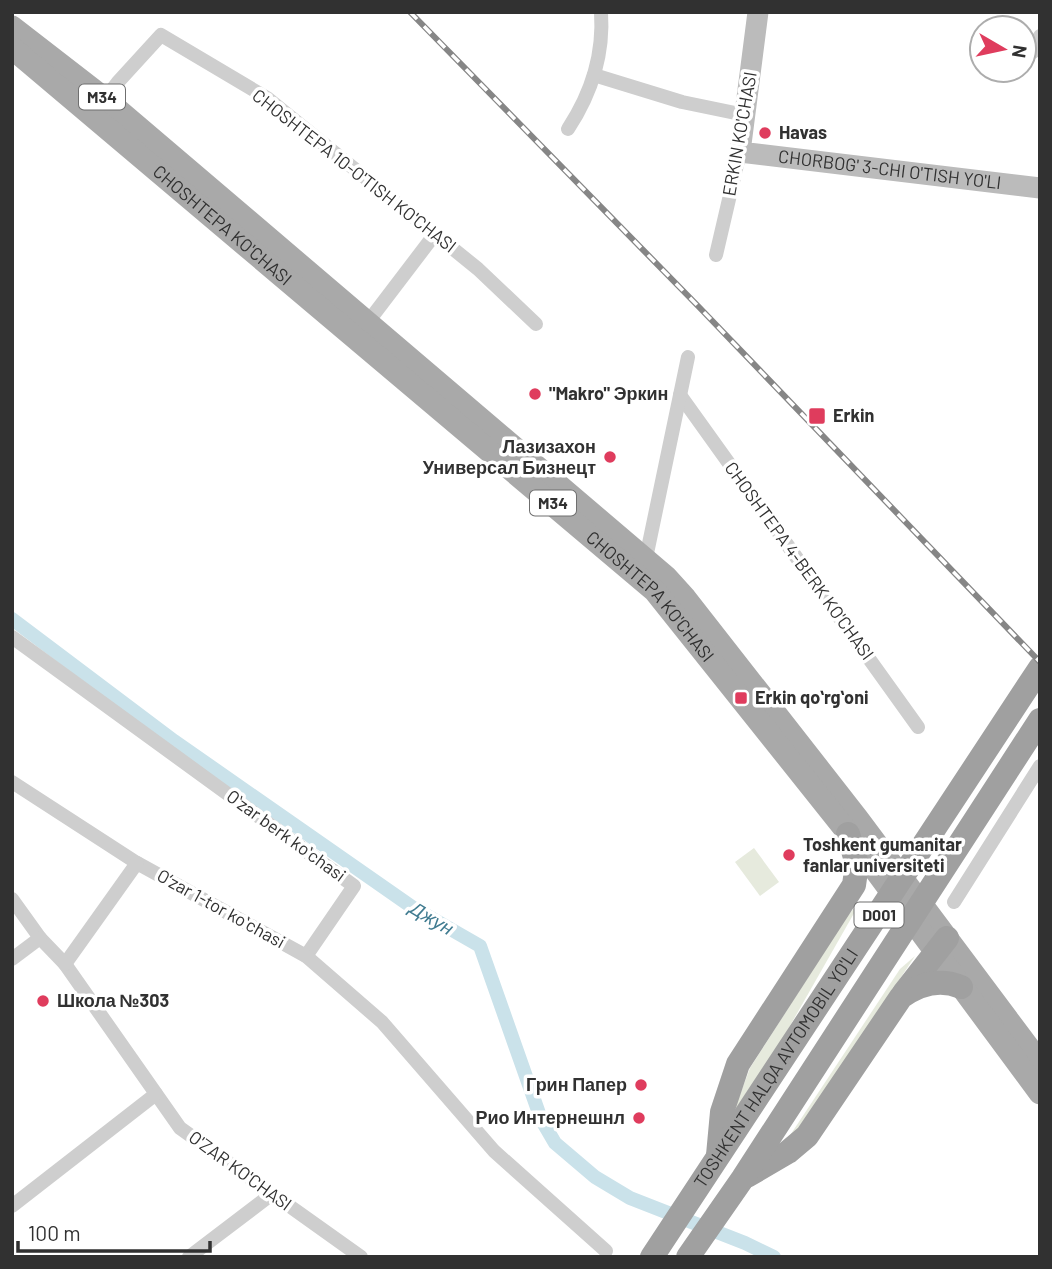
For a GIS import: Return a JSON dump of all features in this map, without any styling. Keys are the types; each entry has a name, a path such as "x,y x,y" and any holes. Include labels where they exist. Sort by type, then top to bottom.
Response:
{"highway":[{"name":"TOSHKENT HALQA AVTOMOBIL YO'LI","path":"656,1251 718,1161 1040,668"},
{"name":"TOSHKENT HALQA AVTOMOBIL YO'LI","path":"688,1257 743,1178 1040,720"},
{"path":"718,1161 722,1112 738,1064 854,885 857,864 848,834"},
{"path":"743,1178 788,1152 807,1136 938,941"},
{"path":"901,997 917,987 934,983 961,987"}],"main road":[{"name":"ERKIN KO'CHASI","path":"740,152 758,12"},
{"name":"CHOSHTEPA KO'CHASI","path":"12,27 105,99 183,179 640,565 685,598 938,941 1040,1063"},
{"name":"CHOSHTEPA KO'CHASI","path":"12,48 368,322 640,565 672,610 848,834 882,866"},
{"name":"CHORBOG' 3-CHI O'TISH YO'LI","path":"740,152 1040,188"},
{"name":"CHOSHTEPA KO'CHASI","path":"938,941 961,987 1040,1093"}],"street":[{"path":"568,129 583,105 600,55 601,12"},
{"name":"CHOSHTEPA 10-O'TISH KO'CHASI","path":"105,99 161,35 267,98 478,269 536,324"},
{"path":"594,75 682,102 745,115"},
{"name":"ERKIN KO'CHASI","path":"716,255 740,152"},
{"path":"368,322 435,234"},
{"path":"640,565 688,358"},
{"name":"CHOSHTEPA 4-BERK KO'CHASI","path":"680,395 918,727"},
{"name":"Oʻzar berk koʻchasi","path":"12,637 354,886 306,956"},
{"path":"954,902 1037,778"},
{"name":"O‘zar 1-tor koʻchasi","path":"12,782 137,863 306,956"},
{"name":"O‘zar 1-tor koʻchasi","path":"65,964 137,863"},
{"name":"O'ZAR KO'CHASI","path":"12,899 40,939 65,964 180,1128 361,1257"},
{"path":"12,959 40,939"},
{"path":"306,956 382,1022 494,1152 606,1251"},
{"path":"12,1206 156,1094"},
{"path":"189,1257 272,1194"}],"shaded area":[{"path":"754,848 779,882 760,896 735,862"},
{"path":"861,901 783,1038 733,1113 750,1068 847,916"},
{"path":"915,956 800,1130 783,1146 900,969"}],"waterway":[{"name":"Джун","path":"12,619 174,741 412,907 480,946 541,1119 555,1143 595,1177 630,1198 774,1257"}],"railway":[{"path":"410,12 698,306 1040,662"}],"place":[{"name":"Havas","path":"765,133"},
{"name":"\"Makro\" Эркин","path":"535,394"},
{"name":"Erkin","path":"817,416"},
{"name":"Лазизахон Универсал Бизнецт","path":"610,457"},
{"name":"Erkin qoʻrgʻoni","path":"741,698"},
{"name":"Toshkent gumanitar fanlar universiteti","path":"789,855"},
{"name":"Школа №303","path":"43,1001"},
{"name":"Грин Папер","path":"641,1085"},
{"name":"Рио Интернешнл","path":"639,1118"}]}
